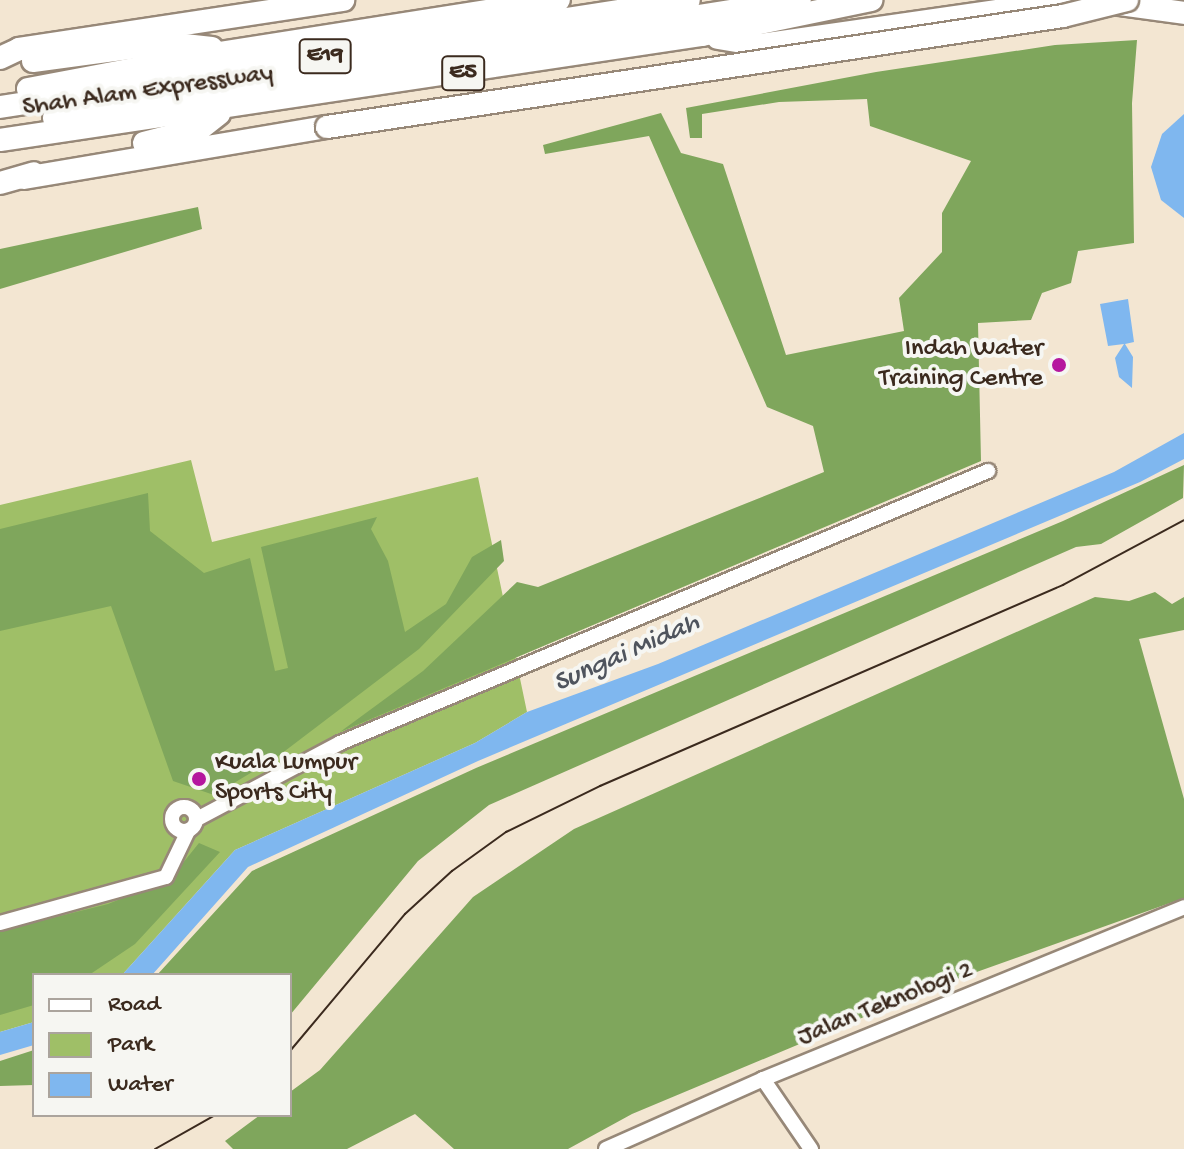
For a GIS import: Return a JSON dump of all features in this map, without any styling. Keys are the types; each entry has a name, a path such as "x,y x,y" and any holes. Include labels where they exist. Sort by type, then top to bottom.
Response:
{"highway":[{"path":"0,58 19,49 343,0"},
{"name":"Shah Alam Expressway","path":"219,53 559,0"},
{"name":"E19","path":"0,127 648,15 689,0"},
{"name":"E19","path":"0,107 648,15 800,0"},
{"name":"Shah Alam Expressway","path":"0,140 223,111 702,35 871,0"},
{"path":"0,183 327,127 1063,16 1127,0"},
{"path":"702,35 761,45 1058,2 1112,2 1184,13"},
{"path":"0,65 166,43 206,44 219,53"},
{"name":"E5","path":"0,95 219,53"},
{"path":"24,178 62,160 201,128 223,111"}],"street":[{"path":"0,923 166,877 192,825 340,743 988,471"},
{"name":"Jalan Teknologi 2","path":"606,1149 763,1079 1184,907"},
{"path":"763,1079 811,1149"}],"green space":[{"path":"1137,40 1132,103 1134,243 1078,251 1071,283 1042,293 1031,320 978,323 981,461 340,732 423,671 517,582 538,587 824,472 813,426 767,407 649,136 545,154 543,145 661,113 681,153 723,164 786,355 904,331 899,298 942,252 942,213 971,161 870,126 867,99 779,102 702,114 702,138 690,138 686,108 876,72 1055,45"},
{"path":"198,207 202,229 0,289 0,249"},
{"name":"Kuala Lumpur Sports City","path":"191,460 212,542 478,477 527,712 475,743 235,850 124,973 32,973 32,1023 0,1032 0,505"},
{"path":"1184,465 1183,498 1101,544 1076,547 489,805 418,861 292,1013 292,973 159,973 252,871 476,768 1063,521"},
{"path":"148,493 150,531 204,573 250,558 275,671 288,668 261,547 377,517 371,529 388,561 405,632 446,604 472,557 501,540 504,561 419,649 277,757 214,795 173,781 111,606 0,631 0,529"},
{"path":"1155,592 1172,604 1184,597 1184,630 1139,639 1184,799 1184,898 943,984 632,1114 568,1149 454,1149 415,1114 347,1149 233,1149 225,1141 257,1117 292,1117 292,1091 320,1070 473,897 574,829 1095,597 1129,601"},
{"path":"199,843 220,852 135,944 92,973 32,973 32,1006 0,1015 0,931 108,904 170,879"},
{"path":"32,1051 32,1085 0,1086 0,1061"}],"water":[{"path":"1184,114 1184,218 1161,200 1151,167 1162,134"},
{"path":"1128,299 1134,342 1125,344 1133,357 1132,388 1119,377 1115,358 1124,344 1108,346 1100,304"},
{"path":"1184,433 1184,459 1140,482 478,761 248,867 154,973 124,973 235,850 475,743 527,712 658,664 1114,472"},
{"path":"32,1023 32,1046 0,1055 0,1032"}],"tram line":[{"path":"292,1049 405,914 452,871 506,832 600,786 1063,585 1184,520"},
{"path":"155,1149 211,1117"}],"place":[{"name":"Indah Water Training Centre","path":"1059,365"},
{"name":"Kuala Lumpur Sports City","path":"199,779"}],"water label":[{"name":"Sungai Midah","path":"627,654"}]}
